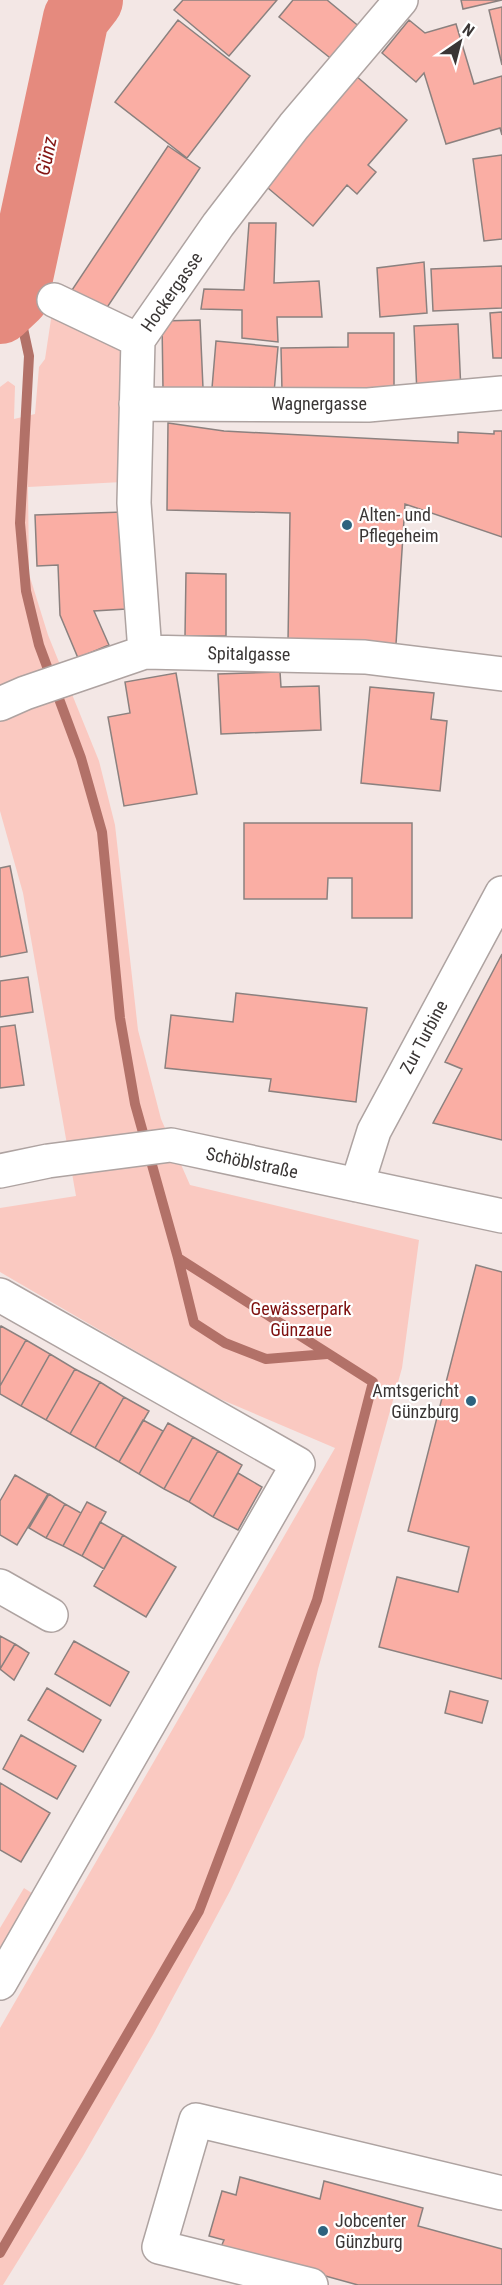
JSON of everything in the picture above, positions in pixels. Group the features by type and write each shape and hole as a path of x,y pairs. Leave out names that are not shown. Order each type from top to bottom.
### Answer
{"street":[{"name":"Hockergasse","path":"144,652 134,503 138,340 218,225 294,126 401,0"},
{"path":"54,300 138,340"},
{"name":"Wagnergasse","path":"136,404 368,405 502,393"},
{"name":"Spitalgasse","path":"9,700 144,652 364,657 502,675"},
{"name":"Zur Turbine","path":"357,1185 374,1131 502,893"},
{"name":"Schöblstraße","path":"0,1171 48,1161 171,1145 502,1216"},
{"path":"0,1295 298,1464 0,1983"},
{"path":"0,1587 51,1615"},
{"path":"311,2285 159,2247 196,2120 502,2193"}],"green space":[{"name":"Gewässerpark Günzaue","path":"53,306 128,343 122,482 28,487 29,574 48,635 99,761 115,825 138,1030 161,1119 190,1185 419,1240 402,1368 318,1669 304,1737 230,1891 154,2033 83,2156 3,2285 0,2285 0,2028 335,1448 213,1396 0,1272 0,1208 76,1196 23,893 0,811 0,387 8,381 15,386 14,419 35,414 39,367 45,359"},
{"path":"24,1888 38,1897 0,1968 0,1928"}],"building":[{"path":"183,0 277,0 229,56 174,10"},
{"path":"293,0 327,0 361,28 334,61 279,17"},
{"path":"461,0 502,0 463,9"},
{"path":"502,7 502,65 489,10"},
{"path":"178,20 250,76 187,158 115,102"},
{"path":"409,20 425,33 456,24 474,84 502,76 502,135 500,128 446,144 424,73 416,82 382,53"},
{"path":"355,75 407,120 368,165 376,172 357,194 347,185 313,226 262,183"},
{"path":"168,146 200,168 104,312 72,290"},
{"path":"502,155 502,239 484,241 473,159"},
{"path":"249,223 276,223 274,283 319,281 322,317 277,317 278,342 242,338 242,310 201,309 204,289 244,290"},
{"path":"424,262 427,313 380,317 377,268"},
{"path":"502,266 502,308 433,311 431,269"},
{"path":"502,312 502,358 493,358 490,313"},
{"path":"200,320 203,388 163,389 162,321"},
{"path":"458,324 461,392 417,394 414,326"},
{"path":"348,333 394,333 394,390 282,391 281,348 348,347"},
{"path":"216,341 278,347 274,393 212,388"},
{"name":"Alten- und Pflegeheim","path":"168,423 224,431 458,443 458,432 494,434 494,431 502,431 502,537 405,504 396,644 288,642 290,513 167,510"},
{"path":"123,512 126,609 94,611 109,645 78,658 60,615 58,565 37,566 35,515"},
{"path":"186,573 226,574 226,636 185,636"},
{"path":"280,672 281,687 319,686 321,730 221,734 218,674"},
{"path":"176,673 197,794 124,806 108,717 130,713 125,682"},
{"path":"370,687 434,693 431,719 447,721 440,791 361,783"},
{"path":"244,823 412,823 412,918 352,918 352,878 328,878 327,899 244,899"},
{"path":"10,866 27,952 0,957 0,868"},
{"path":"502,954 502,1140 433,1123 462,1069 445,1062"},
{"path":"28,977 33,1012 0,1017 0,981"},
{"path":"236,993 367,1008 356,1102 269,1091 271,1079 165,1068 171,1015 233,1022"},
{"path":"15,1025 24,1085 0,1088 0,1027"},
{"name":"Amtsgericht Günzburg","path":"476,1265 502,1272 502,1679 379,1647 397,1577 458,1592 469,1547 408,1531"},
{"path":"1,1326 26,1340 0,1386 0,1328"},
{"path":"26,1340 50,1354 21,1406 0,1394 0,1386"},
{"path":"50,1354 75,1369 46,1420 21,1406"},
{"path":"75,1369 100,1382 70,1434 46,1420"},
{"path":"100,1382 124,1397 95,1448 70,1434"},
{"path":"124,1397 149,1411 119,1462 95,1448"},
{"path":"143,1420 163,1431 139,1474 119,1462"},
{"path":"168,1423 193,1437 164,1489 139,1474"},
{"path":"193,1437 218,1451 189,1502 164,1489"},
{"path":"218,1451 242,1465 213,1517 189,1502"},
{"path":"238,1473 262,1487 238,1530 213,1517"},
{"path":"15,1475 48,1494 17,1545 0,1535 0,1501"},
{"path":"49,1494 65,1504 46,1538 29,1528"},
{"path":"87,1502 106,1512 82,1556 63,1546"},
{"path":"65,1504 81,1513 63,1546 46,1538"},
{"path":"100,1522 123,1535 104,1569 82,1556"},
{"path":"123,1535 176,1567 146,1617 94,1586"},
{"path":"0,1636 15,1644 0,1669"},
{"path":"74,1641 129,1672 110,1706 55,1674"},
{"path":"15,1644 29,1653 14,1680 0,1669"},
{"path":"47,1688 101,1720 83,1752 28,1720"},
{"path":"450,1691 488,1701 482,1723 445,1713"},
{"path":"21,1735 76,1766 57,1799 3,1769"},
{"path":"0,1783 50,1813 21,1862 0,1850"},
{"name":"Jobcenter Günzburg","path":"240,2177 320,2199 324,2181 423,2208 418,2226 502,2249 502,2285 358,2285 221,2247 224,2240 209,2236 222,2191 236,2195"}],"waterway":[{"name":"Günz","path":"0,311 16,296 76,18 90,0"},
{"path":"0,2253 199,1911 317,1600 373,1382 178,1258 135,1104 120,1018 102,832 81,758 39,645 26,591 20,523 29,356 16,296"},
{"path":"178,1258 194,1323 225,1343 266,1359 327,1354"}],"place":[{"name":"Alten- und Pflegeheim","path":"347,525"},
{"name":"Amtsgericht Günzburg","path":"471,1401"},
{"name":"Jobcenter Günzburg","path":"323,2231"}]}
